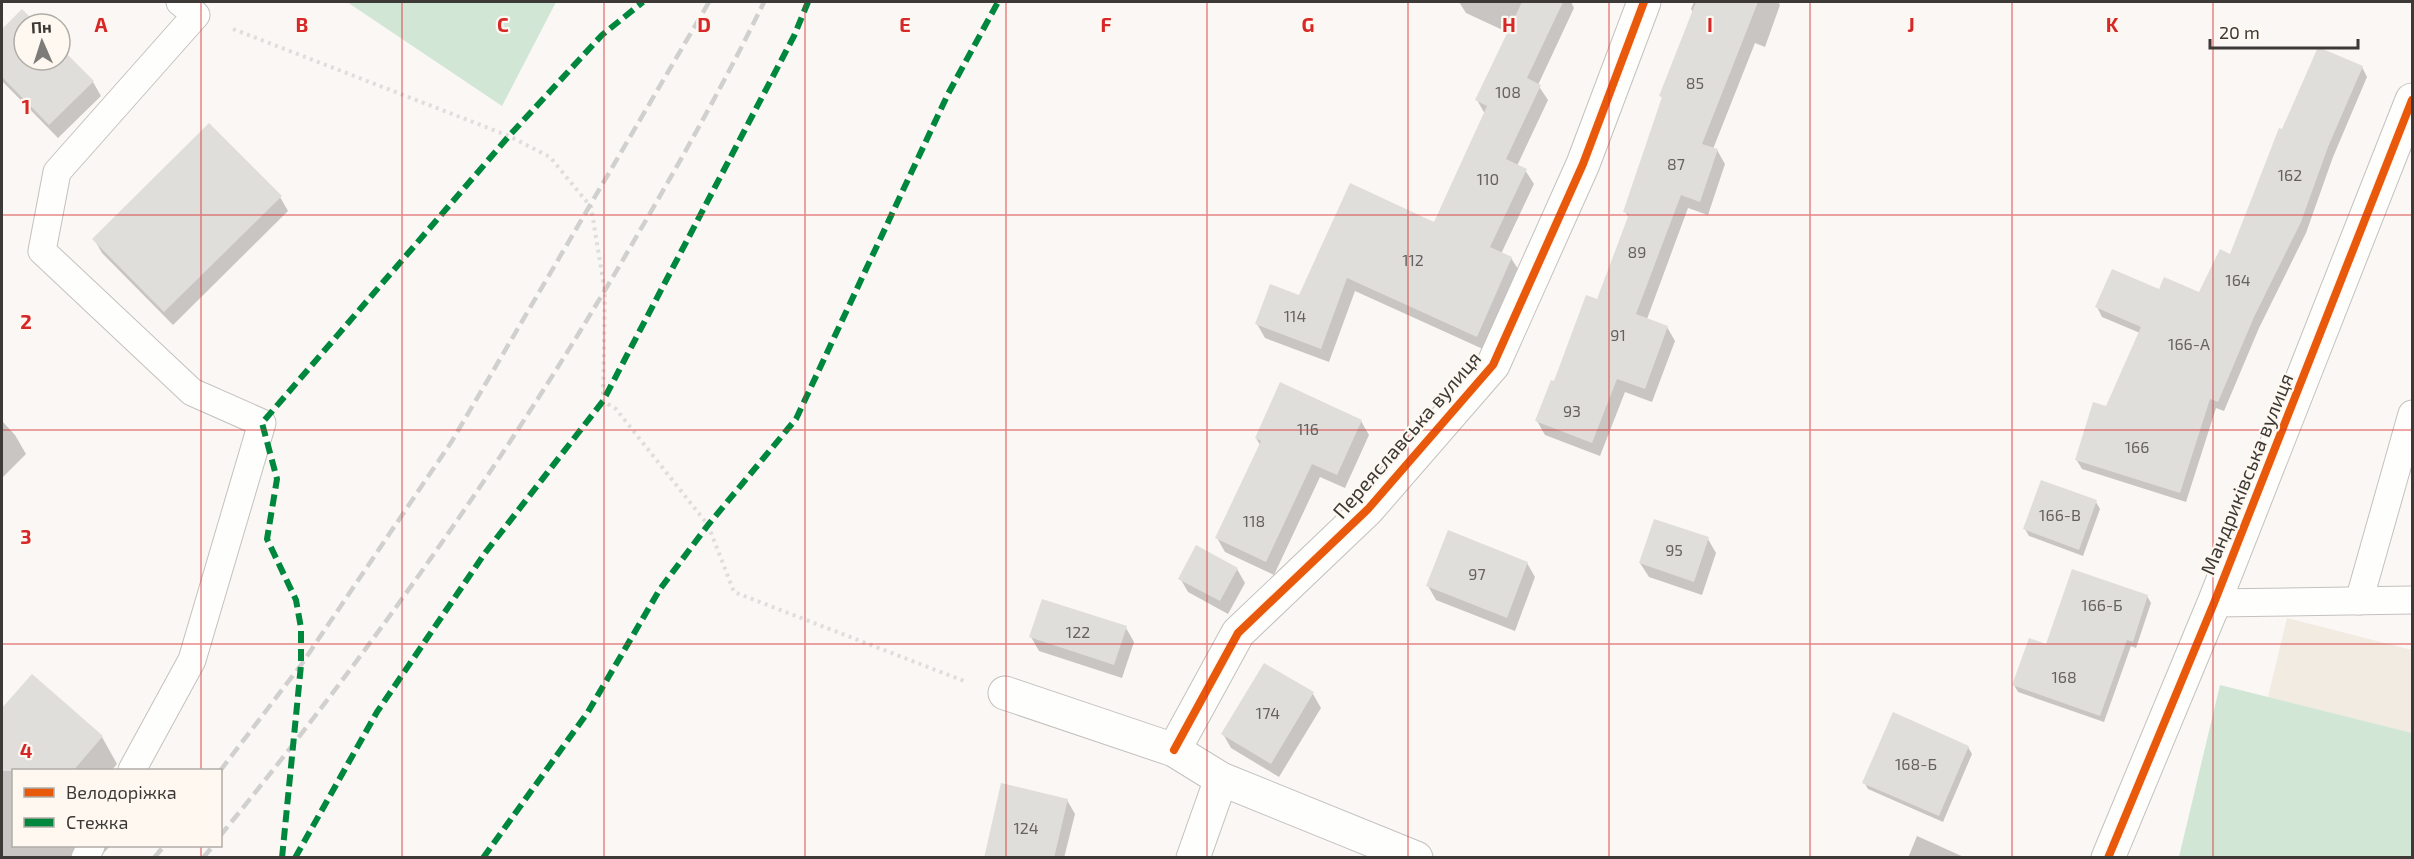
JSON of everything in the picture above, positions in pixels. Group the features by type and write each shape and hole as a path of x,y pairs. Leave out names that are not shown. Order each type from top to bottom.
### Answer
{"street":[{"name":"Переяславська вулиця","path":"1174,750 1238,633 1368,509 1493,365 1583,164 1644,2"},
{"name":"Мандриківська вулиця","path":"2108,858 2214,603 2410,117"},
{"path":"1005,693 1174,750 1221,779 1416,858"},
{"path":"1193,858 1221,779"}],"lane":[{"path":"133,769 192,660 262,423 192,392 42,251 57,172 188,8"},
{"path":"2360,601 2412,414"},
{"path":"2214,603 2412,600"}],"path":[{"path":"188,8 509,136 550,157 591,207 604,292 603,401 616,409 708,525 735,592 947,676 1005,693"}],"shaded area":[{"path":"2287,618 2412,650 2412,733 2268,697"}],"green space":[{"path":"347,2 556,2 502,106"},
{"path":"2220,685 2412,733 2412,857 2179,857"}],"building":[{"path":"1522,2 1563,2 1527,78 1541,85 1506,159 1527,169 1490,247 1512,257 1477,337 1347,278 1321,349 1255,324 1270,284 1299,295 1350,183 1434,222 1487,106 1475,100"},
{"path":"1696,2 1758,2 1702,144 1718,149 1700,202 1681,195 1636,314 1668,326 1645,389 1617,379 1592,443 1535,421 1551,380 1554,381 1586,295 1597,299 1629,214 1623,212 1662,97 1659,96"},
{"path":"12,19 12,72 72,72 72,59 94,81 49,125 2,77 2,29"},
{"path":"2318,47 2363,66 2328,147 2301,222 2254,317 2218,402 2210,399 2180,493 2075,460 2093,402 2106,406 2141,327 2095,307 2112,269 2159,289 2164,277 2199,292 2220,249 2230,254 2279,128 2282,129"},
{"path":"209,123 282,196 164,312 92,239"},
{"path":"1280,382 1362,420 1337,475 1312,464 1266,562 1215,538 1261,441 1255,438"},
{"path":"2041,480 2097,500 2079,550 2023,529"},
{"path":"1654,519 1709,537 1694,582 1639,563"},
{"path":"1448,530 1528,562 1507,618 1426,586"},
{"path":"1196,545 1238,568 1220,601 1178,579"},
{"path":"2072,569 2148,595 2133,642 2127,640 2100,716 2012,685 2029,638 2046,644"},
{"path":"1042,599 1127,626 1114,665 1029,637"},
{"path":"1264,663 1314,692 1271,764 1221,734"},
{"path":"32,674 103,736 75,769 2,771 2,708"},
{"path":"1893,712 1969,746 1939,816 1862,783"},
{"path":"1001,783 1068,799 1054,858 984,858"}],"railway":[{"path":"222,769 301,665 452,441 709,2"},
{"path":"222,833 335,690 444,540 496,463 595,307 642,227 705,115 764,2"},
{"path":"154,858 163,847"},
{"path":"203,858 212,847"}],"marked path":[{"path":"282,858 301,665 301,628 296,600 267,539 277,479 262,423 509,136 602,35 643,2"},
{"path":"295,858 377,712 485,553 603,401 794,36 808,2"},
{"path":"483,858 588,712 660,589 708,525 796,419 948,94 998,2"}],"cycle path":[{"path":"1174,750 1238,633 1368,509 1493,365 1583,164 1644,2"},
{"path":"2108,858 2214,603 2412,100"}]}
